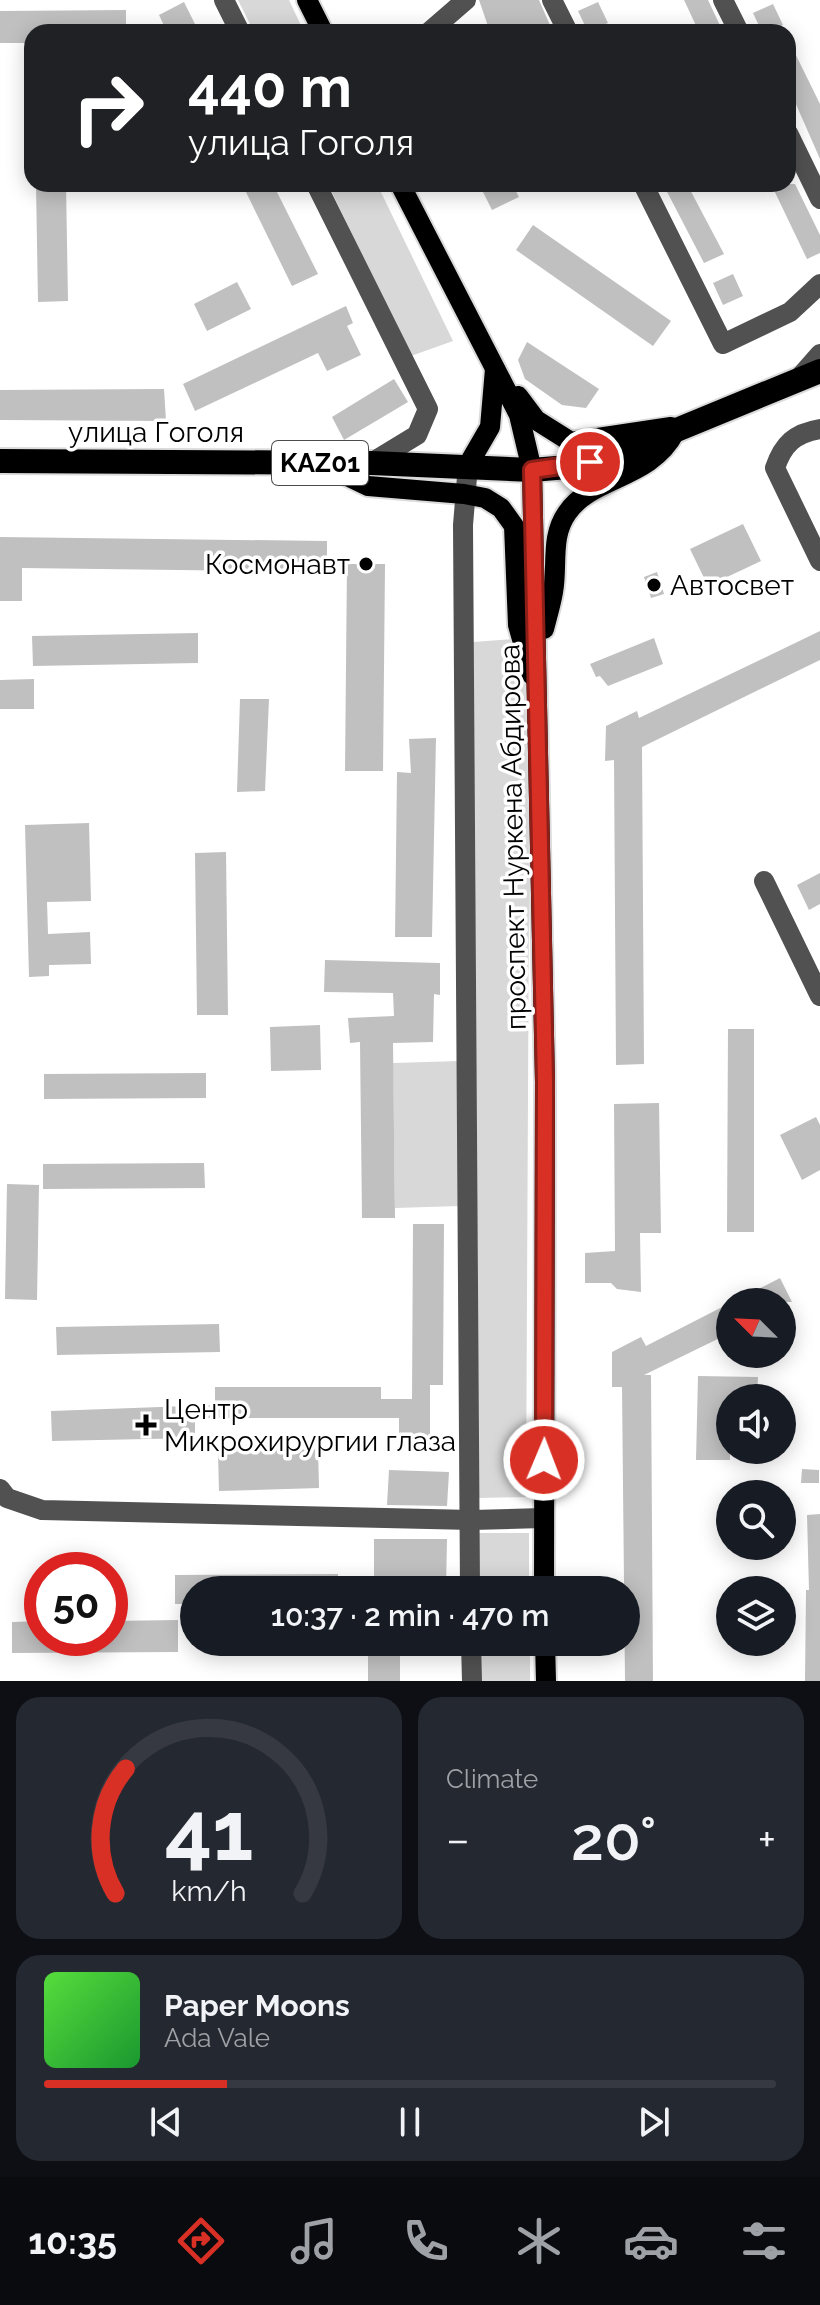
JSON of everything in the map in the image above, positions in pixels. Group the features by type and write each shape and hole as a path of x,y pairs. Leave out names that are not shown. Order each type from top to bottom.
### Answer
{"highway":[{"name":"улица Гоголя","path":"0,461 371,463 532,470 611,457 820,371"}],"main road":[{"path":"307,0 319,24"},
{"name":"проспект Нуркена Абдирова","path":"404,192 519,415 532,470 546,1113 544,1576"},
{"path":"499,376 536,420 571,442 685,428"},
{"path":"468,465 490,427 499,376"},
{"path":"538,652 554,591 558,529 566,514 581,496 616,482 650,461 685,428"},
{"path":"320,463 368,486 464,494 485,498 501,508 514,526 518,625 539,694"},
{"path":"545,1656 546,1681"}],"street":[{"path":"224,0 236,24"},
{"path":"438,24 466,0"},
{"path":"552,0 564,24"},
{"path":"723,0 735,24"},
{"path":"796,150 820,199"},
{"path":"320,192 428,409 417,435 371,463"},
{"path":"647,192 723,344 790,312 820,284"},
{"path":"792,385 820,354"},
{"path":"792,385 820,383"},
{"path":"820,429 801,432 781,450 775,468 820,561"},
{"name":"проспект Нуркена Абдирова","path":"468,465 464,494 470,1576"},
{"path":"764,881 820,996"},
{"path":"0,1489 7,1498 42,1510 472,1520 543,1518"},
{"path":"471,1656 472,1681"}],"shaded area":[{"path":"238,0 289,0 300,24 250,24"},
{"path":"332,192 381,192 453,341 411,356"},
{"path":"514,639 530,694 526,1497 479,1498 473,642"},
{"path":"460,1061 460,1206 395,1208 393,1063"},
{"path":"472,1533 529,1533 529,1576 472,1576"},
{"path":"473,1656 530,1656 530,1681 473,1681"}],"building":[{"path":"479,0 539,0 550,24 487,24"},
{"path":"684,0 708,0 719,24 695,24"},
{"path":"184,2 195,24 163,24 159,15"},
{"path":"598,2 608,23 584,24 578,11"},
{"path":"773,4 783,24 758,24 753,13"},
{"path":"126,10 126,24 24,24 24,43 0,43 0,11"},
{"path":"796,55 820,104 820,159 796,104"},
{"path":"796,186 820,235 820,253 807,259 775,192 796,192"},
{"path":"36,192 66,192 68,301 38,302"},
{"path":"246,192 277,192 318,274 292,286"},
{"path":"483,192 516,192 519,197 492,210"},
{"path":"667,192 691,192 724,254 704,263"},
{"path":"533,225 671,321 653,346 516,250"},
{"path":"733,274 743,296 723,305 713,283"},
{"path":"237,282 251,309 207,331 194,304"},
{"path":"346,306 353,323 347,326 361,355 327,371 318,353 195,411 183,384"},
{"path":"527,342 599,389 586,408 562,405 525,379 518,360"},
{"path":"394,379 408,402 344,440 332,417"},
{"path":"164,389 166,421 0,420 0,390"},
{"path":"743,524 761,561 708,586 690,549"},
{"path":"0,537 327,541 327,572 22,568 22,601 0,601"},
{"path":"347,564 385,564 383,771 345,771"},
{"name":"Автосвет","path":"657,572 664,594 651,598 644,577"},
{"path":"820,631 820,660 642,747 644,1064 616,1065 614,760 605,761 606,726 637,711 639,718"},
{"path":"198,633 198,663 33,666 32,636"},
{"path":"654,638 663,664 608,686 600,676 596,677 590,664"},
{"path":"34,679 34,709 0,709 0,680"},
{"path":"240,699 269,699 265,791 237,792"},
{"path":"436,738 432,937 395,937 397,772 411,773 409,739"},
{"path":"89,823 91,901 47,902 48,934 90,932 91,964 49,965 49,976 29,977 25,825"},
{"path":"226,852 228,1015 197,1015 195,853"},
{"path":"820,873 820,904 809,910 797,885"},
{"path":"325,960 440,963 440,995 434,994 433,1042 393,1043 395,1218 362,1218 360,1042 350,1043 348,1018 394,1016 393,993 324,992"},
{"path":"320,1025 321,1070 271,1071 270,1027"},
{"path":"728,1029 754,1029 754,1232 727,1232"},
{"path":"206,1073 206,1098 44,1099 44,1074"},
{"path":"659,1103 661,1233 640,1233 641,1292 617,1289 611,1283 585,1283 585,1253 615,1251 614,1104"},
{"path":"816,1117 820,1125 820,1170 802,1180 780,1135"},
{"path":"204,1163 205,1188 43,1189 43,1164"},
{"path":"7,1184 39,1185 37,1300 5,1299"},
{"path":"413,1224 444,1224 443,1385 430,1385 430,1449 399,1449 399,1418 195,1418 195,1438 52,1441 51,1411 215,1405 215,1387 381,1387 381,1399 412,1399"},
{"path":"780,1278 785,1288 760,1288"},
{"path":"716,1310 716,1340 644,1375 651,1375 653,1681 625,1681 625,1656 640,1656 640,1576 624,1576 622,1387 612,1387 612,1352 641,1337 646,1346"},
{"path":"219,1324 220,1352 57,1355 56,1327"},
{"path":"698,1376 758,1377 758,1384 716,1384 716,1460 696,1460"},
{"path":"318,1449 319,1488 219,1491 218,1452"},
{"path":"802,1469 819,1470 819,1483 801,1483"},
{"path":"389,1470 449,1472 447,1506 387,1505"},
{"path":"820,1514 820,1681 805,1681 806,1590 809,1590 807,1515"},
{"path":"374,1539 447,1539 446,1576 374,1576"},
{"path":"175,1575 338,1576 180,1576 180,1604 175,1604"},
{"path":"178,1620 178,1652 128,1652 128,1621"},
{"path":"12,1622 24,1622 24,1653 12,1653"},
{"path":"368,1656 400,1656 400,1681 368,1681"}],"place":[{"name":"Космонавт","path":"366,564"},
{"name":"Автосвет","path":"654,585"},
{"name":"Центр Микрохирургии глаза","path":"146,1425"}],"route":[{"path":"544,1460 545,1082 532,470 590,462"}]}
